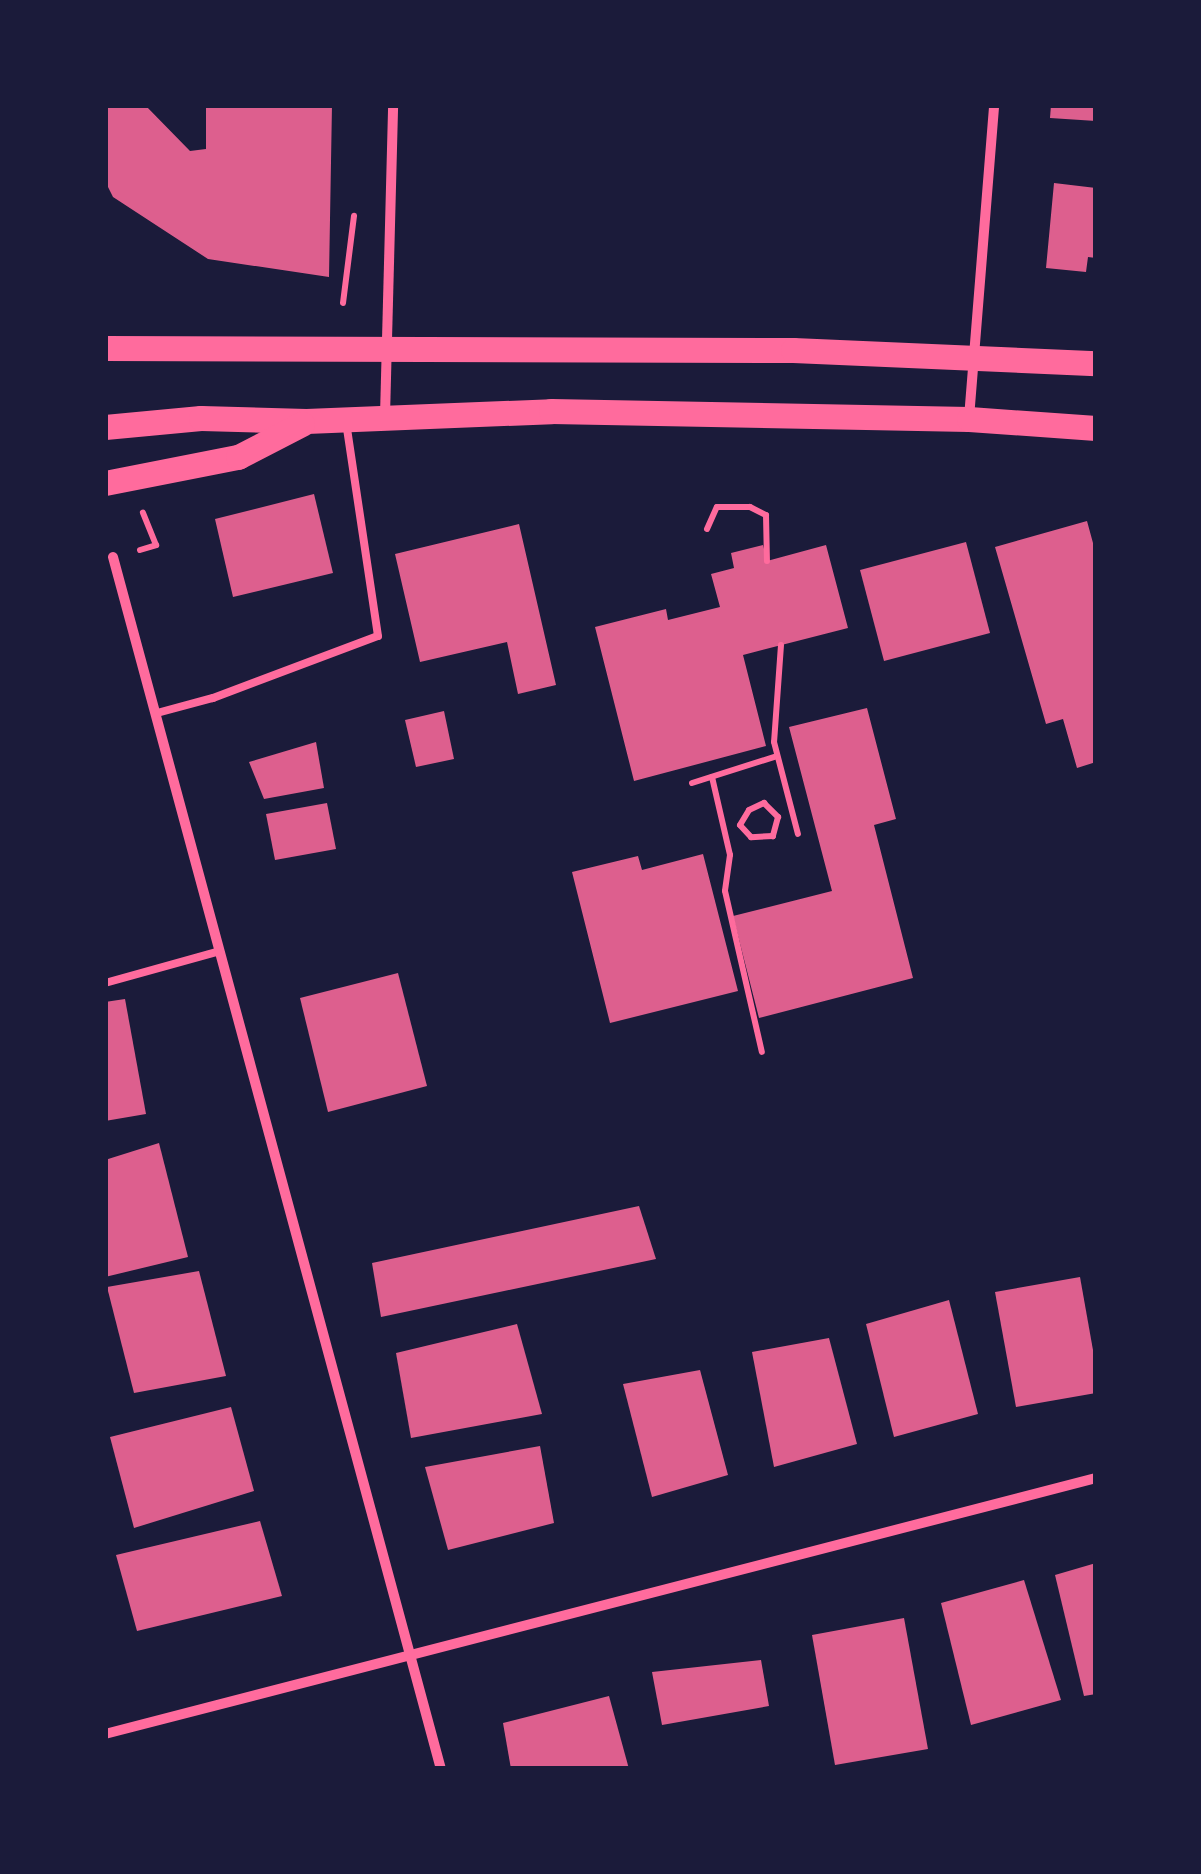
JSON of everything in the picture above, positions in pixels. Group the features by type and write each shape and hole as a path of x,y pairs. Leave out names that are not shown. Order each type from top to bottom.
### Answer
{"main road":[{"path":"105,348 774,350 1096,363"},
{"path":"105,427 201,418 306,421 551,411 969,419 1096,428"},
{"path":"105,483 238,457 306,421"}],"street":[{"path":"385,416 393,105"},
{"path":"969,419 994,105"},
{"path":"114,557 441,1769"},
{"path":"105,1734 1096,1478"}],"lane":[{"path":"157,713 212,698 378,636 346,418"},
{"path":"105,983 220,951"}],"path":[{"path":"344,303 355,208"},
{"path":"706,529 717,507 750,507 766,515 766,561"},
{"path":"781,645 774,742 798,834"},
{"path":"692,783 777,756"},
{"path":"712,776 730,855 724,890 762,1052"},
{"path":"724,828 740,824 749,810 764,803 778,816"},
{"path":"778,816 792,814"},
{"path":"740,824 751,837 773,836 778,816"}],"building":[{"path":"105,105 145,105 190,151 206,149 206,105 332,105 329,277 208,259 113,197 105,181"},
{"path":"1051,105 1096,105 1096,121 1050,118"},
{"path":"1054,183 1096,188 1096,258 1088,257 1086,272 1046,268"},
{"path":"314,494 333,573 233,597 215,519"},
{"path":"1087,521 1096,554 1096,762 1077,768 1063,719 1046,724 995,547"},
{"path":"519,524 556,685 518,694 507,642 420,662 395,554"},
{"path":"966,542 990,633 884,661 860,570"},
{"path":"763,545 767,561 826,545 848,628 743,655 766,746 634,781 595,627 666,609 668,620 720,607 711,574 734,568 731,553"},
{"path":"867,708 896,819 874,825 913,978 759,1018 733,916 832,891 789,727"},
{"path":"444,711 454,759 416,767 405,720"},
{"path":"316,742 324,788 264,799 249,762"},
{"path":"327,803 336,849 275,860 266,814"},
{"path":"703,854 738,991 610,1023 572,872 638,856 642,870"},
{"path":"398,973 427,1086 328,1112 300,998"},
{"path":"125,999 146,1114 105,1121 105,1002"},
{"path":"159,1143 188,1257 105,1277 105,1160"},
{"path":"639,1206 656,1259 381,1317 372,1263"},
{"path":"199,1271 226,1376 134,1393 107,1287"},
{"path":"1080,1277 1096,1367 1096,1393 1016,1407 995,1292"},
{"path":"949,1300 978,1414 894,1437 866,1324"},
{"path":"517,1324 542,1414 411,1438 396,1353"},
{"path":"829,1338 857,1444 774,1467 752,1352"},
{"path":"700,1370 728,1475 652,1497 623,1384"},
{"path":"231,1407 254,1491 134,1528 110,1437"},
{"path":"540,1446 554,1523 448,1550 425,1467"},
{"path":"260,1521 282,1596 137,1631 116,1555"},
{"path":"1096,1563 1096,1694 1084,1696 1055,1575"},
{"path":"1024,1580 1061,1700 971,1725 941,1603"},
{"path":"904,1618 928,1749 835,1765 812,1635"},
{"path":"761,1660 769,1706 662,1725 652,1672"},
{"path":"609,1696 629,1769 511,1769 503,1723"}]}
